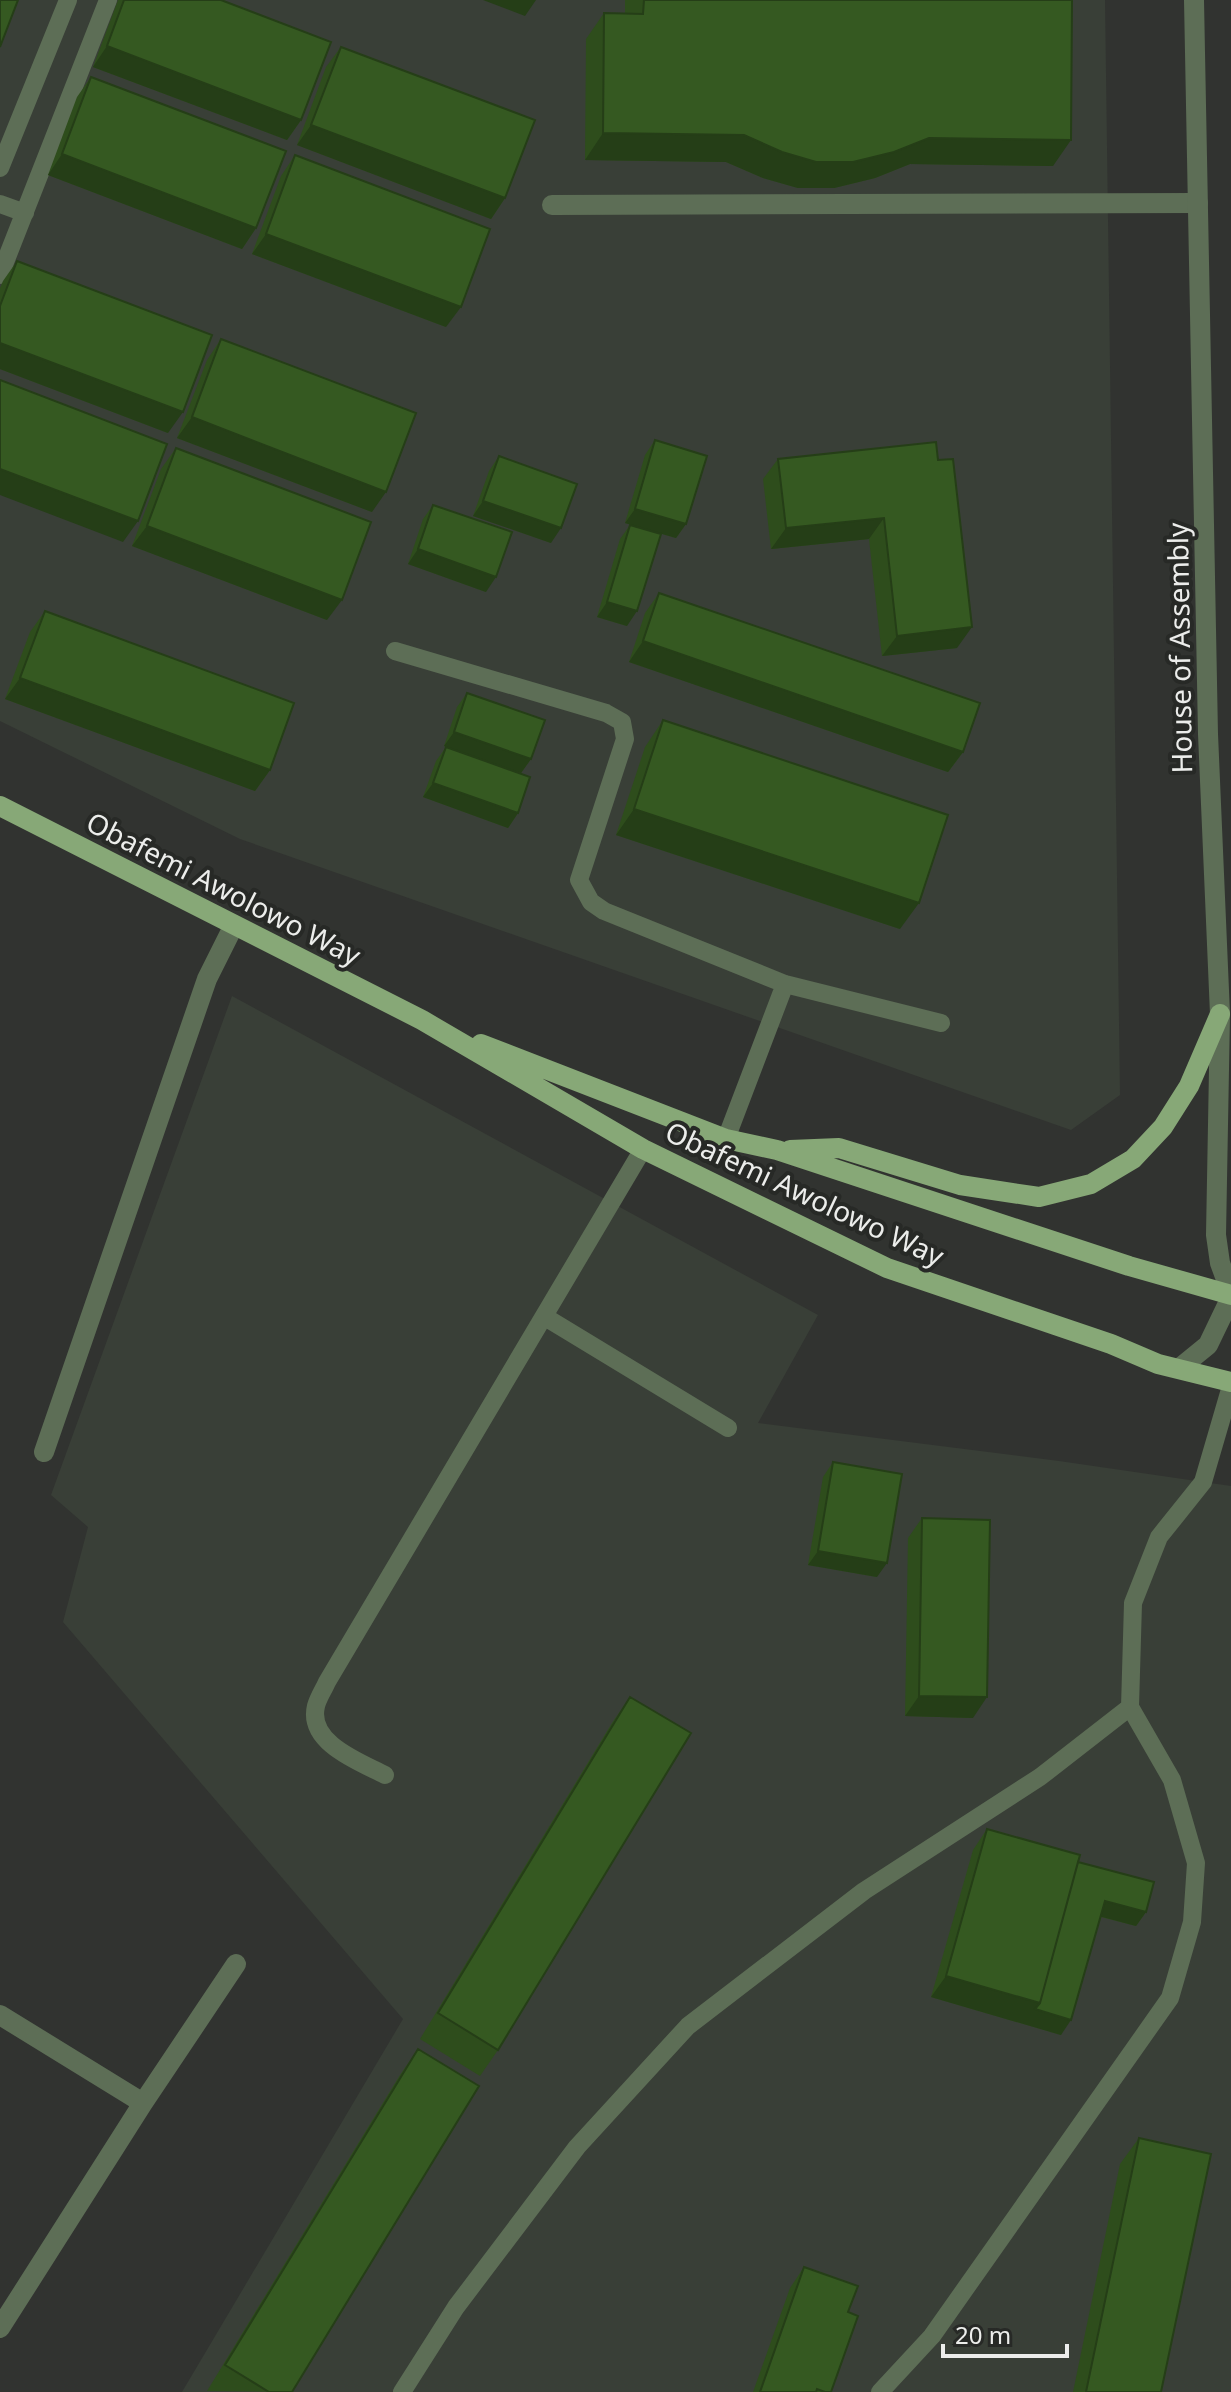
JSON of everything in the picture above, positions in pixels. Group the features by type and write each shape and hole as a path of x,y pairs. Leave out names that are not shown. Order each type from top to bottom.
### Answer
{"main road":[{"name":"Obafemi Awolowo Way","path":"0,806 422,1020 643,1149 887,1268 1111,1344 1158,1364 1181,1367 1231,1384"},
{"path":"777,1150 839,1148 960,1185 1039,1197 1091,1184 1133,1159 1163,1127 1189,1086 1220,1014"},
{"name":"Obafemi Awolowo Way","path":"422,1020 726,1139 777,1150 1129,1266 1231,1295"}],"street":[{"name":"House of Assembly","path":"1194,0 1208,734 1220,1014 1216,1235 1220,1263 1231,1295"},
{"path":"552,205 1198,203"},
{"path":"44,1452 207,979 234,925"},
{"path":"1181,1367 1208,1345 1231,1295"},
{"path":"0,2328 143,2103 236,1964"},
{"path":"0,2015 143,2103"}],"lane":[{"path":"0,168 68,0"},
{"path":"0,275 81,62 108,0"},
{"path":"0,204 25,213"},
{"path":"395,651 606,713 622,722 625,739 579,880 591,902 604,911 785,984 941,1023"},
{"path":"726,1139 785,984"},
{"path":"385,1775 332,1747 318,1726 315,1707 643,1149"},
{"path":"545,1317 728,1428"},
{"path":"880,2392 932,2336 1170,1998 1192,1922 1196,1863 1172,1780 1130,1707 1133,1603 1159,1537 1203,1482 1231,1384"},
{"path":"402,2392 456,2307 577,2147 688,2026 864,1891 1040,1777 1130,1707"}],"shaded area":[{"path":"0,0 1105,0 1120,1095 1071,1130 240,839 0,721"},
{"path":"232,996 818,1315 758,1423 1231,1486 1231,2392 182,2392 403,2019 63,1622 88,1527 51,1495"}],"building":[{"path":"0,0 18,0 0,47"},
{"path":"124,0 221,0 331,42 301,120 107,46"},
{"path":"644,0 1072,0 1071,140 929,138 894,152 853,162 816,162 782,152 744,135 603,133 604,13 643,14"},
{"path":"341,47 535,120 505,198 311,125"},
{"path":"91,77 286,151 256,228 62,154"},
{"path":"295,155 490,229 461,307 266,234"},
{"path":"17,261 212,335 183,412 0,343 0,306"},
{"path":"221,339 416,413 386,492 192,417"},
{"path":"0,380 167,444 138,521 0,469"},
{"path":"655,440 707,456 686,524 635,509"},
{"path":"936,442 938,460 953,459 972,627 897,636 884,518 786,528 778,459"},
{"path":"176,448 371,522 342,600 147,526"},
{"path":"499,456 577,484 561,528 483,501"},
{"path":"433,505 512,532 496,577 418,549"},
{"path":"630,525 661,534 637,611 607,602"},
{"path":"659,593 980,703 963,752 643,641"},
{"path":"45,611 294,703 270,770 20,678"},
{"path":"467,693 545,720 531,759 454,732"},
{"path":"663,720 948,815 919,903 634,809"},
{"path":"446,747 530,777 518,813 433,783"},
{"path":"833,1462 902,1474 887,1563 818,1551"},
{"path":"922,1518 990,1520 987,1697 919,1696"},
{"path":"630,1697 691,1733 498,2050 438,2013"},
{"path":"987,1829 1080,1855 1040,2003 946,1976"},
{"path":"1078,1862 1154,1882 1146,1912 1105,1901 1071,2020 1035,2009 1040,2003"},
{"path":"418,2049 479,2086 292,2392 269,2392 225,2365"},
{"path":"1139,2138 1211,2154 1161,2392 1086,2392"},
{"path":"804,2267 858,2286 848,2312 858,2316 831,2392 817,2389 816,2392 760,2392"}]}
